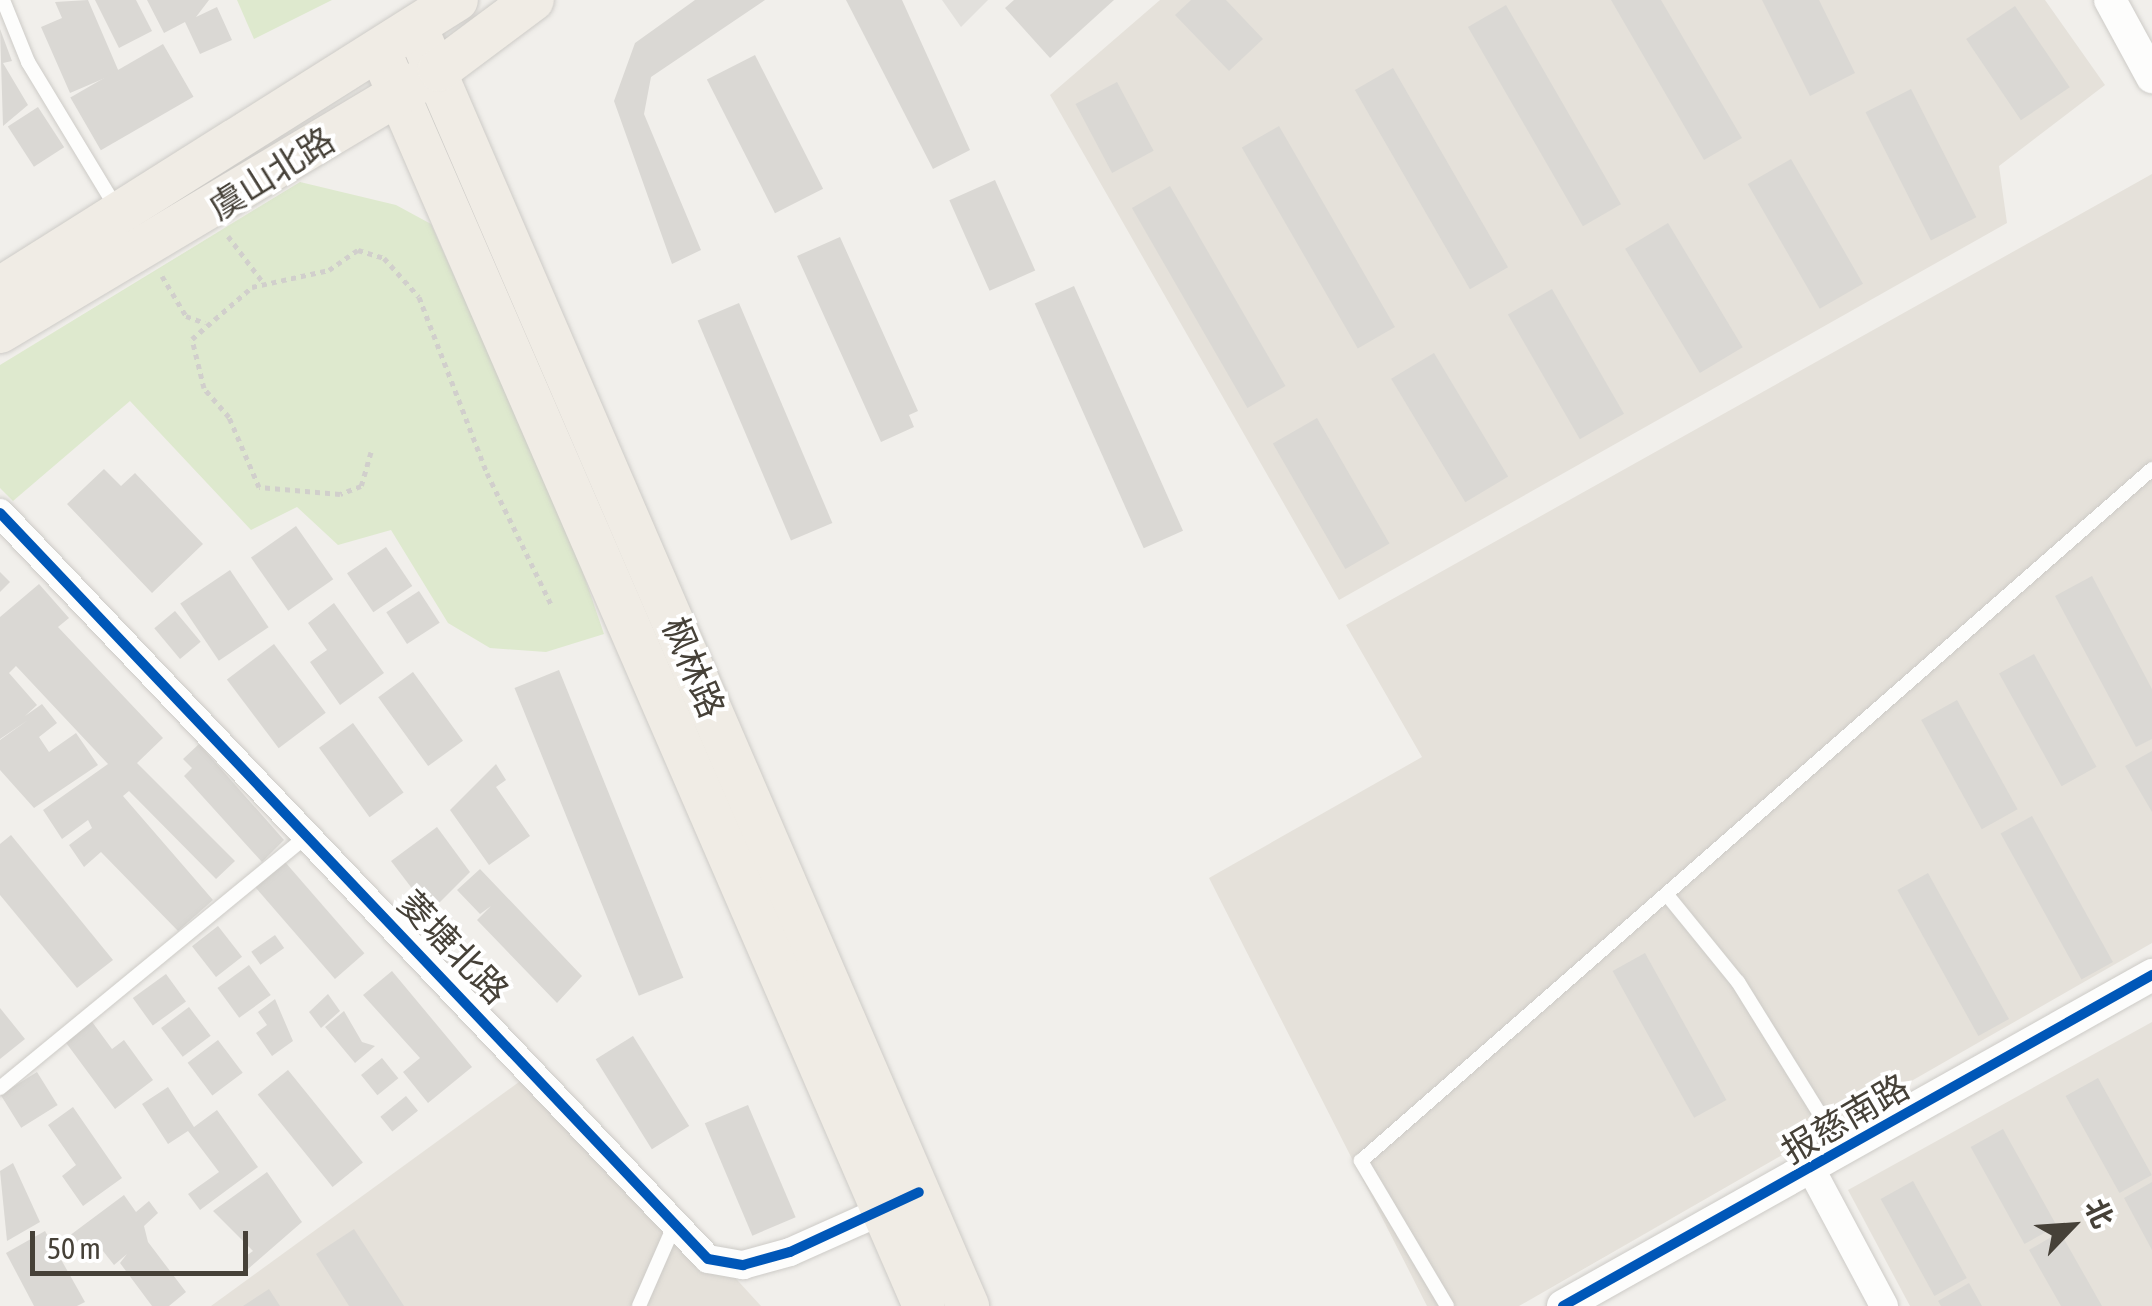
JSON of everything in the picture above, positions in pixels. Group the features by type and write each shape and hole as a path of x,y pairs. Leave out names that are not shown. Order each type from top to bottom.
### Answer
{"main road":[{"name":"虞山北路","path":"0,288 136,233 212,209 440,70 533,0"},
{"name":"虞山北路","path":"0,332 443,9"},
{"name":"枫林路","path":"443,9 440,70 901,1202 924,1306"},
{"name":"枫林路","path":"382,56 901,1202 968,1306"}],"street":[{"path":"2110,0 2152,77"},
{"name":"菱塘北路","path":"0,513 672,1228 708,1259 742,1265 901,1202"},
{"name":"报慈南路","path":"1563,1306 1811,1170 2152,974"},
{"path":"1811,1170 1884,1306"}],"lane":[{"path":"3,0 28,62 136,233"},
{"path":"1447,1306 1361,1161 2152,468"},
{"path":"0,1088 307,836"},
{"path":"1668,896 1738,982 1842,1152"},
{"path":"639,1306 672,1228"}],"path":[{"path":"212,209 266,285"},
{"path":"136,233 171,298 205,323"},
{"path":"371,452 361,486 340,494 259,487 230,417 204,388 192,339 205,323 266,285 328,270 358,250 407,277 551,604"}],"shaded area":[{"path":"942,0 988,0 961,27"},
{"path":"1160,0 2045,0 2105,85 1999,166 2007,223 1339,600 1050,95"},
{"path":"2152,174 2152,943 1519,1306 1427,1306 1209,878 1422,757 1346,625"},
{"path":"2152,1022 2152,1306 1910,1306 1848,1190"},
{"path":"541,1066 761,1306 211,1306"}],"green space":[{"path":"237,0 332,0 254,39"},
{"path":"300,182 396,205 431,224 572,540 604,634 546,652 490,648 448,623 391,530 338,545 297,507 251,530 130,401 13,501 0,488 0,365"}],"building":[{"path":"88,0 119,72 70,93 41,27 62,18 55,2"},
{"path":"95,0 136,0 152,31 119,48"},
{"path":"147,0 209,0 196,17 217,7 232,40 200,54 185,22 164,33"},
{"path":"695,0 765,0 651,77 644,114 701,250 672,264 614,101 635,43"},
{"path":"846,0 902,0 970,150 933,169"},
{"path":"1014,0 1114,0 1050,58 1005,8"},
{"path":"1191,0 1226,0 1263,39 1229,71 1175,15"},
{"path":"1611,0 1661,0 1742,138 1704,160"},
{"path":"1762,0 1819,0 1855,73 1810,96"},
{"path":"1506,5 1621,204 1583,226 1468,27"},
{"path":"2015,6 2070,87 2021,120 1966,39"},
{"path":"0,29 12,61 3,63 28,105 3,126"},
{"path":"163,44 194,97 101,150 70,98"},
{"path":"755,55 823,189 775,213 707,80"},
{"path":"1393,68 1508,267 1470,289 1355,90"},
{"path":"1117,82 1154,151 1112,173 1076,104"},
{"path":"1911,89 1976,217 1931,240 1866,112"},
{"path":"38,107 64,147 34,167 8,127"},
{"path":"1279,126 1395,327 1358,348 1242,148"},
{"path":"1791,159 1863,284 1820,309 1748,184"},
{"path":"995,180 1035,270 990,291 949,200"},
{"path":"1170,186 1286,386 1247,408 1132,208"},
{"path":"1668,223 1743,347 1700,373 1625,249"},
{"path":"840,237 918,411 909,415 914,427 881,442 797,256"},
{"path":"1074,286 1183,531 1144,548 1035,303"},
{"path":"1552,289 1624,414 1580,439 1508,314"},
{"path":"739,303 832,523 791,541 698,321"},
{"path":"1434,353 1508,476 1465,502 1391,379"},
{"path":"1317,418 1390,544 1345,569 1273,444"},
{"path":"104,469 121,486 135,473 203,544 152,593 67,504"},
{"path":"296,526 333,579 288,611 251,558"},
{"path":"386,547 412,586 373,612 347,573"},
{"path":"230,570 269,627 219,661 180,604"},
{"path":"0,572 10,582 0,592"},
{"path":"2092,576 2152,689 2152,739 2136,747 2055,596"},
{"path":"39,584 69,618 58,627 163,738 137,763 235,861 216,879 129,791 123,796 213,900 178,931 101,852 84,867 69,845 92,828 88,820 62,839 43,810 108,764 16,666 9,673 37,705 25,716 42,704 57,723 39,737 49,752 76,733 98,765 34,808 0,770 0,740 28,720 0,739 0,617"},
{"path":"419,591 440,623 407,644 386,612"},
{"path":"334,603 384,673 340,705 310,662 327,650 308,623"},
{"path":"175,611 201,642 180,659 154,628"},
{"path":"274,644 326,713 279,748 227,680"},
{"path":"2034,654 2097,767 2062,786 1999,673"},
{"path":"559,670 683,978 639,996 514,688"},
{"path":"413,672 463,741 428,766 378,697"},
{"path":"1957,700 2018,809 1982,829 1921,720"},
{"path":"353,723 404,793 370,817 319,748"},
{"path":"199,744 284,840 262,862 184,776 192,768 183,759"},
{"path":"2152,751 2152,812 2125,766"},
{"path":"496,764 506,780 496,787 530,836 489,865 450,810"},
{"path":"2032,816 2113,962 2081,980 2001,833"},
{"path":"437,827 470,872 430,912 391,861"},
{"path":"11,835 113,960 77,988 0,895 0,844"},
{"path":"285,862 364,953 335,979 256,888"},
{"path":"480,869 582,976 557,1003 477,920 491,906 480,914 457,890"},
{"path":"1928,873 2009,1019 1978,1036 1897,890"},
{"path":"218,926 242,957 216,977 192,946"},
{"path":"275,935 284,948 260,965 251,952"},
{"path":"1645,953 1726,1100 1694,1118 1613,971"},
{"path":"249,965 271,995 239,1018 217,988"},
{"path":"392,971 472,1067 428,1103 403,1072 420,1058 363,995"},
{"path":"166,974 186,1002 153,1026 133,998"},
{"path":"328,994 340,1011 321,1028 309,1012"},
{"path":"275,999 293,1041 272,1056 256,1033 267,1025 258,1012"},
{"path":"189,1007 211,1036 183,1057 161,1028"},
{"path":"0,1008 25,1039 0,1059"},
{"path":"344,1011 362,1042 375,1046 355,1063 325,1027"},
{"path":"90,1019 112,1049 124,1040 153,1080 115,1109 64,1040"},
{"path":"633,1036 689,1126 652,1149 596,1059"},
{"path":"218,1040 243,1073 212,1096 188,1063"},
{"path":"382,1058 398,1078 377,1095 361,1075"},
{"path":"288,1070 363,1162 333,1187 258,1095"},
{"path":"37,1072 58,1105 21,1128 1,1095"},
{"path":"2098,1078 2152,1175 2119,1193 2066,1096"},
{"path":"168,1087 194,1127 217,1110 258,1167 200,1210 188,1194 219,1172 188,1131 168,1144 142,1104"},
{"path":"406,1096 418,1111 392,1132 380,1117"},
{"path":"748,1105 796,1217 752,1236 705,1123"},
{"path":"73,1107 122,1178 83,1206 62,1176 76,1165 48,1125"},
{"path":"2003,1129 2057,1226 2024,1244 1971,1147"},
{"path":"13,1163 40,1222 7,1241 0,1171"},
{"path":"267,1172 302,1222 248,1269 243,1258 253,1251 213,1211"},
{"path":"1913,1181 1967,1278 1934,1296 1881,1199"},
{"path":"2152,1182 2152,1250 2124,1198"},
{"path":"124,1195 136,1212 149,1201 158,1213 144,1226 148,1242 186,1292 169,1306 152,1306 120,1263 127,1254 114,1265 103,1251 87,1262 69,1236"},
{"path":"354,1229 404,1306 349,1306 316,1254"},
{"path":"45,1231 85,1302 77,1306 34,1306 6,1253"},
{"path":"2060,1232 2102,1306 2061,1306 2029,1250"},
{"path":"1969,1283 1982,1306 1941,1306 1938,1301"},
{"path":"269,1289 280,1306 243,1306"}],"cycle path":[{"path":"0,513 708,1259 743,1265 790,1252 919,1192"},
{"path":"1563,1306 2152,975"}]}
